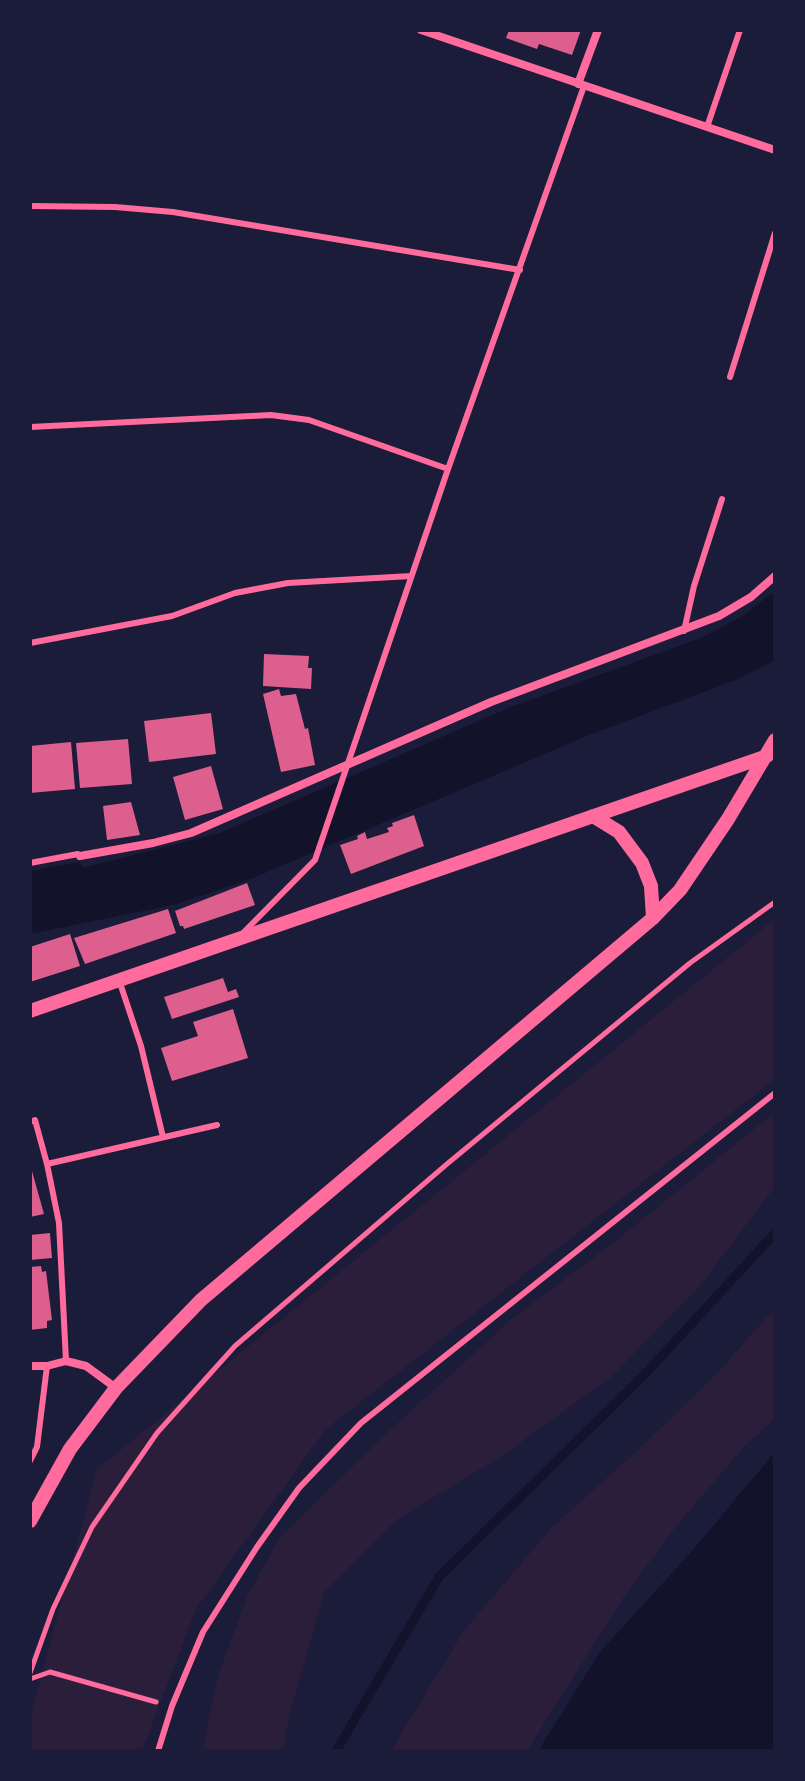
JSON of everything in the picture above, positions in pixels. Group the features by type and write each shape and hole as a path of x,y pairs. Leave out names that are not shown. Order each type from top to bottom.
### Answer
{"street":[{"path":"421,30 775,150"},
{"path":"581,85 598,30"},
{"path":"80,856 191,833 491,702 719,616 751,597 775,576"},
{"path":"30,1521 70,1449 116,1388 212,1291 653,918 680,890 770,756 775,740"},
{"path":"30,1011 770,756"},
{"path":"593,816 619,832 642,863 651,886 653,918"},
{"path":"30,1366 66,1361 86,1366 116,1388"}],"lane":[{"path":"707,127 740,30"},
{"path":"238,939 315,860 581,85"},
{"path":"30,206 115,207 173,212 520,270"},
{"path":"730,377 775,233"},
{"path":"30,427 271,415 309,420 448,469"},
{"path":"684,631 694,586 722,499"},
{"path":"30,643 172,616 235,593 288,583 411,576"},
{"path":"30,863 80,856"},
{"path":"119,980 141,1046 163,1137"},
{"path":"158,1751 172,1706 203,1632 299,1488 361,1423 775,1093"},
{"path":"30,1122 35,1120 59,1223 66,1361"},
{"path":"47,1164 217,1125"},
{"path":"30,1461 37,1447 47,1366"}],"path":[{"path":"30,1676 53,1609 92,1527 157,1433 235,1346 447,1164 690,963 775,902"},
{"path":"30,1676 50,1672 172,1706"}],"shaded area":[{"path":"775,591 775,660 738,679 584,737 253,878 177,904 30,934 30,871 79,862 83,868 220,833 511,707 701,638 741,617"},
{"path":"775,919 775,1079 325,1430 196,1609 142,1751 30,1751 30,1718 97,1469"},
{"path":"775,1112 775,1187 699,1287 611,1377 502,1456 395,1521 325,1591 289,1717 283,1751 202,1751 218,1676 247,1597 279,1538 393,1427 513,1318 617,1240"},
{"path":"775,1308 775,1419 745,1446 678,1524 625,1595 527,1751 391,1751 463,1632 551,1528 639,1449 721,1369"},
{"path":"775,1452 775,1751 538,1751 600,1652 693,1550"}],"building":[{"path":"509,30 581,30 572,55 539,44 537,49 506,38"},
{"path":"264,654 309,656 311,689 263,686"},
{"path":"279,689 281,696 296,694 305,729 308,728 315,765 281,772 263,694"},
{"path":"211,713 216,754 149,762 144,721"},
{"path":"128,739 132,784 80,788 76,743"},
{"path":"71,742 75,789 30,793 30,746"},
{"path":"211,766 223,809 185,820 173,777"},
{"path":"131,802 140,835 107,840 103,806"},
{"path":"414,815 424,846 351,874 340,845 358,839 357,836 365,832 367,839 389,832 387,828 393,826 392,823"},
{"path":"247,883 255,905 184,929 180,926 175,911"},
{"path":"168,909 176,933 85,964 74,938"},
{"path":"70,934 80,966 30,982 30,947"},
{"path":"223,978 228,992 236,989 239,997 172,1019 164,997"},
{"path":"233,1009 248,1058 172,1081 161,1048 198,1036 193,1022"},
{"path":"30,1164 44,1214 30,1217"},
{"path":"50,1233 52,1258 30,1260 30,1235"},
{"path":"41,1266 42,1272 46,1271 52,1320 47,1321 47,1328 30,1330 30,1267"}],"waterway":[{"path":"336,1751 439,1577 647,1372 775,1233"}]}
